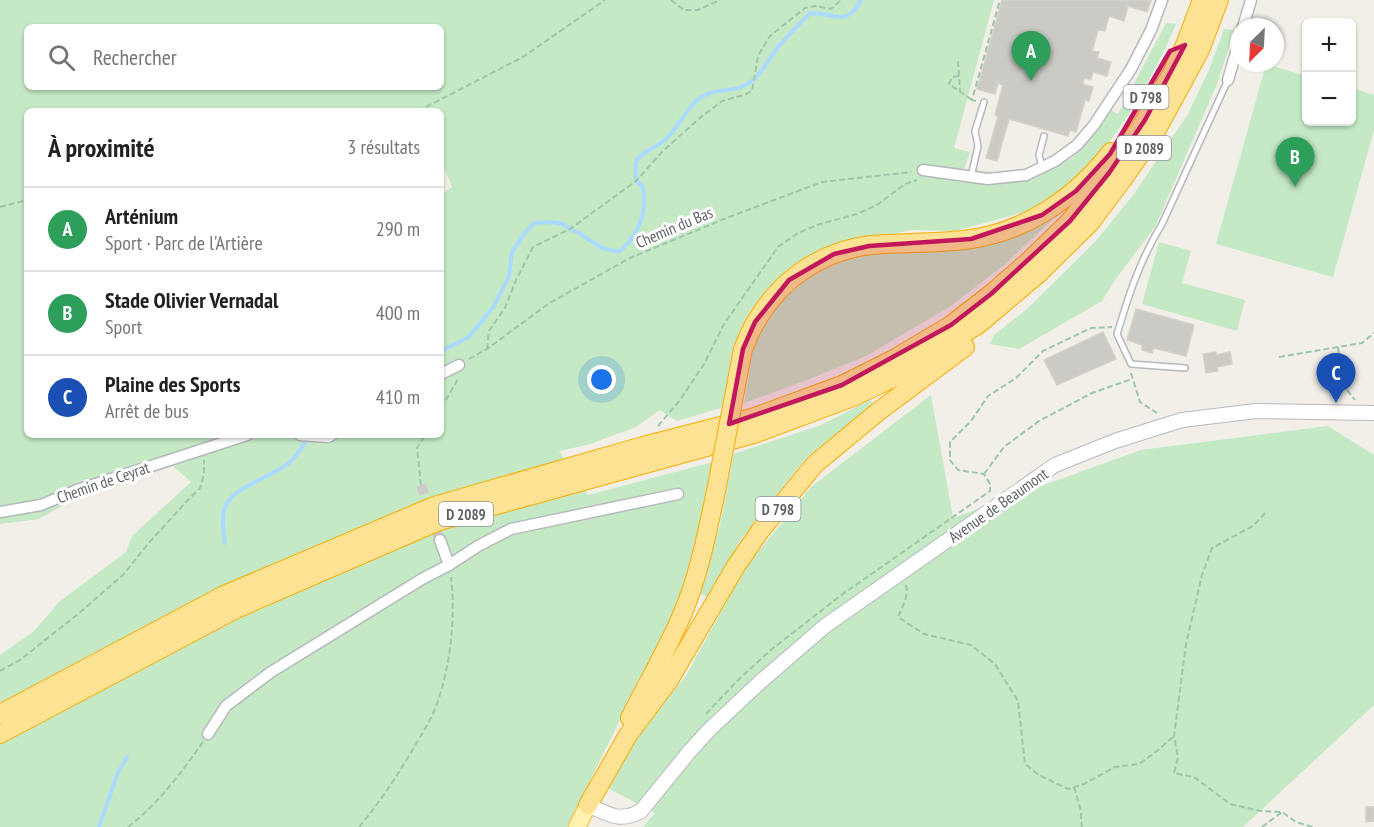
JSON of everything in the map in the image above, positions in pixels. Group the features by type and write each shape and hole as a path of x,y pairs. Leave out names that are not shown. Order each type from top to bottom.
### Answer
{"highway":[{"name":"D 2089","path":"0,714 224,595 434,506 643,446 752,418 842,385 894,359 951,325 991,294 1070,221 1108,173 1145,120 1171,75 1202,0"},
{"name":"D 2089","path":"0,734 236,609 440,521 757,434 853,397 895,377 980,324 1038,274 1090,223 1155,133 1200,50 1220,0"},
{"name":"D 798","path":"588,805 681,616 693,585 705,543 743,349 755,322 770,299 789,280 834,254 869,246 971,239 1006,230 1042,215 1076,191 1110,154 1152,89 1170,51 1185,45"},
{"name":"D 798","path":"588,805 628,735 669,680 736,566 760,531 815,464 879,411 1014,308 1038,274"}],"main road":[{"name":"Avenue de Beaumont","path":"588,805 622,818 641,810 689,752 759,683 825,626 1055,465 1115,441 1182,420 1256,411 1374,413"},
{"path":"577,827 588,805"}],"street":[{"path":"923,170 988,178 1026,175 1055,161 1077,144 1094,125 1131,69 1151,30 1162,0"},
{"path":"1246,18 1251,0"},
{"path":"1228,80 1230,72"},
{"path":"444,372 459,365"},
{"name":"Chemin de Ceyrat","path":"0,512 41,505 77,490 237,438"},
{"path":"208,734 226,706 271,672 478,546 512,529 678,494"},
{"path":"440,540 450,565"}],"lane":[{"path":"1185,368 1131,364 1117,334 1130,289 1149,245 1162,224 1228,80"},
{"path":"971,177 978,146 975,131 984,102"},
{"path":"1042,167 1039,155 1044,136"}],"path":[{"path":"423,108 523,57 605,0"},
{"path":"671,0 684,10 698,10 720,0"},
{"path":"487,349 489,331 505,308 533,247 570,230 627,188 678,137 722,101 752,91 758,56 770,36 805,8 815,6 831,9 841,0"},
{"path":"972,100 1000,0"},
{"path":"958,61 960,91"},
{"path":"959,76 952,76 949,84 972,100 984,102"},
{"name":"Chemin du Bas","path":"459,365 487,349 548,304 630,258 822,182 923,170"},
{"path":"0,207 24,201"},
{"path":"1119,326 1091,328 1043,351 1017,378 988,396 971,422 950,442 950,460 958,470 984,474 1004,447 1039,420 1092,393 1132,380"},
{"path":"1279,357 1362,343 1374,333"},
{"path":"1338,347 1343,385 1355,400"},
{"path":"1131,364 1132,380 1140,402 1157,413"},
{"path":"444,403 457,381 459,365"},
{"path":"421,485 417,448 423,438"},
{"path":"0,671 20,660 123,575 147,545 200,488 204,474 205,448"},
{"path":"1265,513 1253,526 1212,548 1202,575 1186,644 1174,736 1178,757 1174,773 1194,777 1230,804 1260,811 1282,812 1296,822 1313,827"},
{"path":"359,827 380,802 432,716 447,671 453,597 450,565"},
{"path":"904,580 908,587 898,617 924,634 972,645 995,664 1018,701 1025,764 1039,775 1068,789 1084,784 1115,767 1139,764 1174,736"},
{"path":"128,827 163,795 208,734"},
{"path":"1074,787 1081,811 1082,827"},
{"path":"1262,827 1282,812"}],"highlighted area":[{"path":"1185,45 1145,120 1109,173 1070,221 991,294 951,325 842,385 729,424 743,349 755,322 789,280 834,254 869,246 971,239 1042,215 1076,191 1110,154 1170,51"}],"green space":[{"path":"0,0 994,0 954,148 970,152 964,169 1036,177 1072,158 1109,109 1118,114 1166,23 1176,24 1138,101 1110,141 1078,180 1033,210 954,231 912,230 837,246 767,293 724,407 677,421 660,410 636,427 587,445 559,451 588,495 713,462 697,550 671,617 567,827 0,827 0,655 34,631 60,601 126,552 132,536 191,482 173,466 71,501 39,519 0,524"},
{"path":"1224,29 1230,30 1230,45 1217,84 1155,227 1102,301 1019,349 990,344 994,335 1028,308 1095,242 1134,194 1188,114 1209,70"},
{"path":"1284,69 1302,75 1302,126 1356,126 1356,89 1374,95 1374,130 1333,277 1216,244 1264,72 1284,72"},
{"path":"1048,217 1052,220 1004,265 951,306 866,356 744,403 752,355 762,324 785,297 816,273 849,258"},
{"path":"1159,242 1191,251 1182,283 1245,300 1237,331 1142,304"},
{"path":"931,395 953,518 1141,450 1328,426 1374,455 1374,705 1243,827 643,827 655,813 608,788 641,727 686,676 744,569 811,487"},
{"path":"870,400 874,405 807,457 741,539 709,598 697,592 720,525 733,454 821,425"}],"building":[{"path":"1002,0 1151,0 1147,12 1128,6 1124,21 1109,16 1105,31 1098,30 1092,51 1099,52 1097,58 1111,62 1107,76 1093,72 1091,80 1084,78 1083,84 1093,87 1089,101 1085,100 1076,132 1070,130 1068,136 1009,119 997,161 986,158 998,117 995,115 1003,85 998,83 995,94 977,89"},
{"path":"1136,309 1194,325 1186,356 1154,348 1152,353 1142,350 1142,345 1127,340"},
{"path":"1103,332 1116,359 1057,385 1044,360"},
{"path":"1216,352 1216,355 1230,352 1232,364 1217,367 1218,371 1206,373 1203,354"},
{"path":"1366,807 1374,807 1374,821 1366,822"}],"waterway":[{"path":"444,350 469,337 494,306 509,276 512,252 534,223 563,224 602,248 619,252 634,235 643,212 644,189 636,181 638,159 665,140 691,106 701,97 740,87 753,80 778,47 810,13 845,16 856,9 861,0"},
{"path":"225,543 223,518 228,502 243,488 291,461 308,438"},
{"path":"99,827 117,775 127,757"}],"tunnel":[{"path":"421,485 440,540"}],"place":[{"name":"Arténium","path":"1031,81"},
{"name":"Stade Olivier Vernadal","path":"1295,187"},
{"name":"Plaine des Sports","path":"1336,403"}]}
